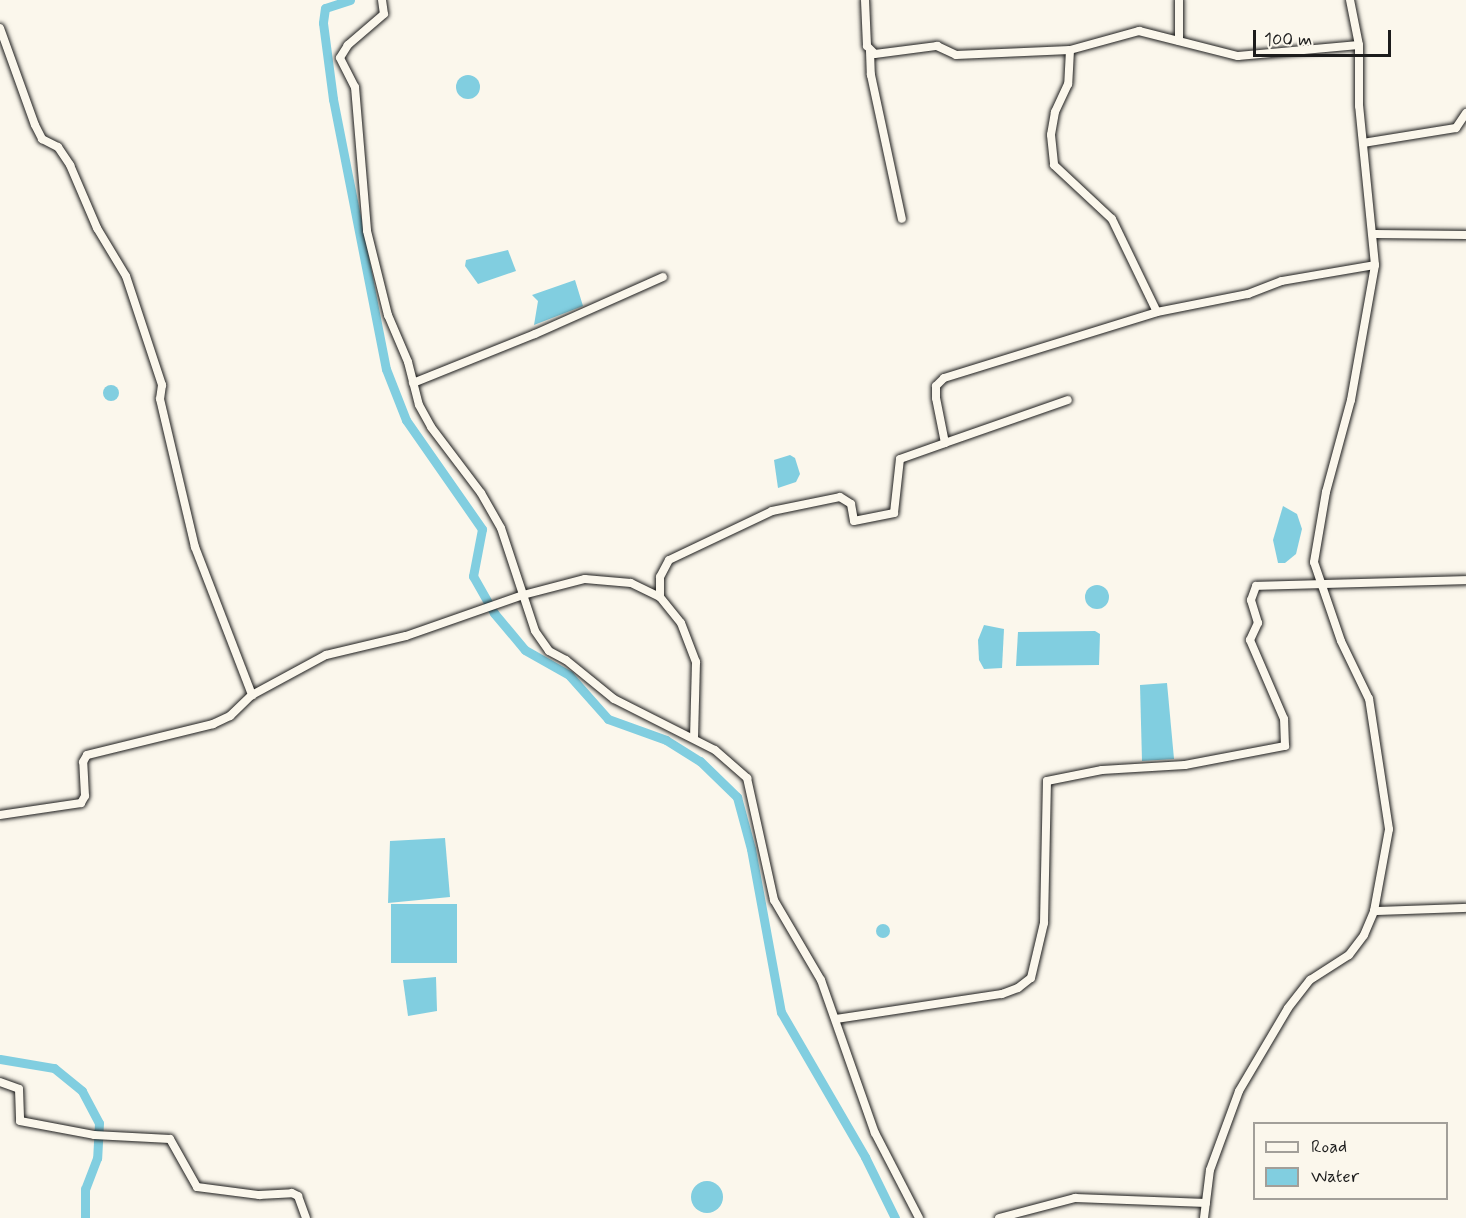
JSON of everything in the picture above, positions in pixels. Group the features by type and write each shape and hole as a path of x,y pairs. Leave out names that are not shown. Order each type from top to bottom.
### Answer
{"street":[{"path":"382,0 384,14 348,45 340,58 356,97 366,231 388,315 413,382 419,405 431,428 481,493 501,528 535,631 549,651 566,660 614,699 715,750 747,778 774,900 821,980 874,1132 919,1218"},
{"path":"865,0 871,75 902,219"},
{"path":"1179,0 1179,41"},
{"path":"1204,1218 1210,1170 1239,1091 1288,1008 1310,980 1349,956 1374,910 1389,829 1377,736 1369,699 1341,641 1314,562 1326,492 1351,400 1375,265 1375,234 1363,142 1359,45 1350,0"},
{"path":"0,28 42,139 58,147 70,165 97,228 126,276 162,385 160,399 195,547 252,695"},
{"path":"870,51 884,54 937,46 956,55 1070,50 1139,32 1238,56 1359,45"},
{"path":"1070,50 1068,84 1055,112 1051,135 1054,165 1112,219 1157,312"},
{"path":"1363,142 1456,129 1466,113"},
{"path":"1375,234 1466,235"},
{"path":"945,443 936,398 936,386 944,378 1157,312 1248,294 1282,281 1375,265"},
{"path":"413,382 535,334 663,277"},
{"path":"660,597 660,577 669,560 772,511 840,497 850,504 854,521 894,513 900,459 1068,400"},
{"path":"0,815 81,803 85,796 83,762 87,755 213,724 230,716 252,695 326,655 406,636 477,614 523,595 573,581 606,579 631,583 660,597 681,623 696,662 694,738"},
{"path":"836,1019 1002,994 1018,988 1031,978 1044,923 1047,781 1102,770 1185,765 1285,746 1284,719 1250,640 1259,615 1251,600 1252,591 1256,586 1466,580"},
{"path":"1374,910 1466,908"},
{"path":"0,1082 19,1089 20,1121 94,1135 170,1139 197,1187 259,1195 292,1193 298,1196 306,1218"},
{"path":"999,1218 1075,1198 1206,1203"}],"water":[{"path":"463,75 473,75 480,82 480,92 473,99 463,99 456,92 456,82"},
{"path":"508,250 516,271 478,284 465,266 466,260"},
{"path":"575,280 583,306 534,325 538,301 532,295"},
{"path":"111,385 119,393 111,401 103,393"},
{"path":"790,455 795,458 800,474 796,482 778,488 774,460"},
{"path":"1283,506 1297,514 1302,529 1296,554 1285,563 1278,563 1273,540"},
{"path":"1097,585 1106,588 1109,597 1106,606 1097,609 1088,606 1085,597 1088,588"},
{"path":"984,625 1004,629 1002,668 984,669 979,660 978,640"},
{"path":"1095,631 1100,634 1099,665 1016,666 1018,632"},
{"path":"1167,683 1174,759 1142,761 1140,685"},
{"path":"445,838 450,897 388,903 390,841"},
{"path":"391,904 457,904 457,963 391,963"},
{"path":"880,924 886,924 890,931 886,938 880,938 876,934 876,928"},
{"path":"436,977 437,1011 408,1016 403,980"},
{"path":"707,1181 718,1186 723,1197 718,1208 707,1213 696,1208 691,1197 696,1186"}],"waterway":[{"path":"350,0 325,8 323,23 333,99 386,369 406,420 482,529 473,576 494,613 525,650 569,675 608,719 666,740 700,761 737,797 751,849 781,1012 865,1157 895,1218"},
{"path":"0,1059 54,1068 82,1091 99,1123 97,1158 85,1189 85,1218"}]}
